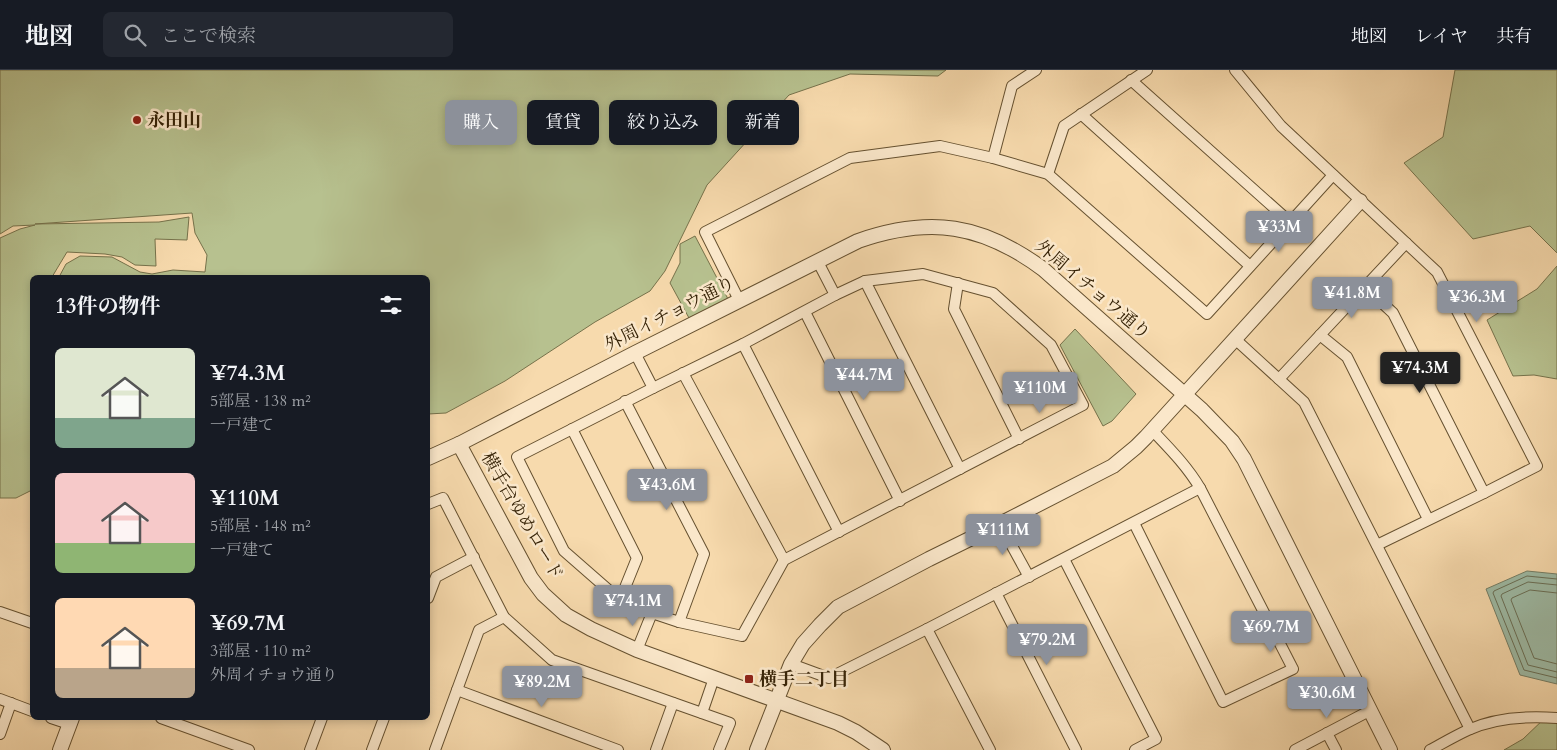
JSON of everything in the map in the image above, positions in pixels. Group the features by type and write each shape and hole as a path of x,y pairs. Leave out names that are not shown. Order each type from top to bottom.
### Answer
{"street":[{"path":"993,158 1012,86 1036,70"},
{"path":"1048,174 1064,126 1147,70"},
{"path":"1235,70 1281,126 1436,272 1538,466 1376,544"},
{"path":"1131,80 1290,222"},
{"path":"1081,114 1250,266"},
{"path":"739,300 705,232 850,158 940,146 993,158 1048,174 1207,314 1333,175"},
{"path":"757,750 791,664 804,644 838,607 1113,466 1136,447 1152,430 1360,201"},
{"name":"外周イチョウ通り","path":"430,457 858,241 896,229 939,226 960,229 990,238 1026,256 1043,269 1184,394 1232,441 1244,459 1390,750"},
{"path":"1279,379 1406,242"},
{"path":"818,262 835,295"},
{"path":"923,274 994,293 1051,345 1083,405 784,560 742,636 679,622 620,600 564,551 516,457 743,344 835,295 865,281 923,274"},
{"path":"865,281 960,469"},
{"path":"958,283 954,309 1019,439"},
{"path":"1365,287 1393,313 1484,493"},
{"path":"805,312 900,501"},
{"path":"1320,335 1348,357 1428,519"},
{"path":"1235,339 1304,402 1470,729"},
{"path":"743,344 839,532"},
{"path":"635,353 653,388"},
{"path":"684,373 784,560"},
{"path":"625,402 704,554 679,622"},
{"path":"572,429 637,558 620,600"},
{"path":"1134,523 1223,702 1293,668 1200,488 1189,470 1152,430"},
{"name":"横手台ゆめロード","path":"459,444 532,578 543,594 566,614 591,630 637,650 838,723 856,732 883,750"},
{"path":"791,664 829,678 1200,488"},
{"path":"430,503 443,498 504,617 552,660 730,723 719,750"},
{"path":"1000,524 1029,576"},
{"path":"430,593 436,577 474,557"},
{"path":"1064,559 1156,739 1135,750"},
{"path":"996,593 1076,750"},
{"path":"0,612 30,622"},
{"path":"637,650 652,613"},
{"path":"437,749 480,630 504,617"},
{"path":"927,629 990,750"},
{"path":"702,713 714,678"},
{"path":"457,690 618,750"},
{"path":"0,699 30,710"},
{"path":"0,734 10,703"},
{"path":"656,750 673,703"},
{"path":"1295,750 1371,710"},
{"path":"1430,750 1470,729 1497,721 1522,717 1557,718"},
{"path":"166,720 249,750"},
{"path":"310,750 321,720"},
{"path":"372,750 383,720"},
{"path":"60,750 71,721"},
{"path":"1327,733 1336,750"}],"green space":[{"path":"0,70 946,70 938,76 850,74 789,95 784,100 727,100 727,145 743,145 707,185 665,271 650,291 595,322 505,381 446,413 430,414 430,275 60,275 66,264 80,256 112,257 140,272 152,274 173,270 205,272 207,255 195,233 192,213 35,224 159,222 189,217 187,240 155,239 156,266 135,265 122,257 105,254 67,252 53,275 30,275 30,491 16,498 0,498 0,238 35,225 13,226 0,234"},
{"path":"1455,70 1557,70 1557,253 1530,226 1473,239 1404,163 1443,137"},
{"path":"695,236 728,299 689,318 670,283 680,263 680,244"},
{"path":"1557,266 1557,379 1534,375 1513,376 1487,320 1537,289"},
{"path":"1075,329 1136,394 1112,421 1103,426 1060,345"},
{"path":"1546,717 1557,718 1557,750 1504,750 1523,739"}],"water":[{"path":"1527,571 1557,574 1557,684 1520,675 1486,589"}],"place":[{"name":"永田山","path":"137,120"},
{"name":"横手二丁目","path":"749,679"}]}
